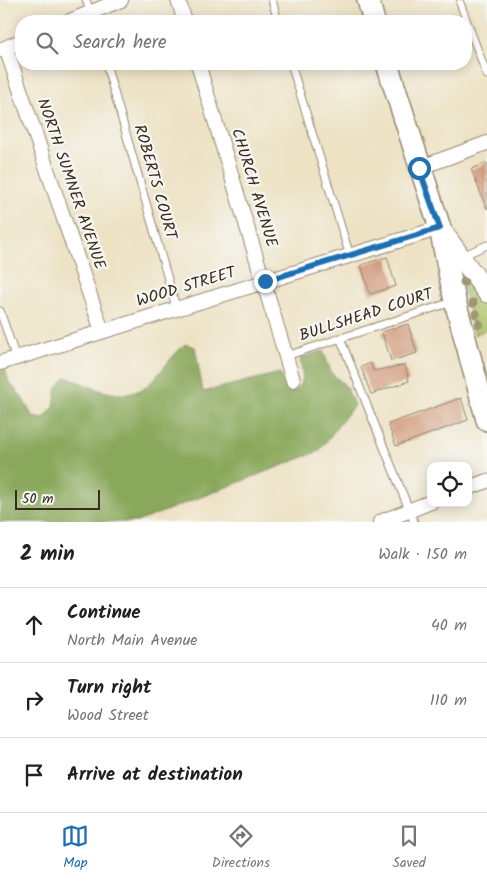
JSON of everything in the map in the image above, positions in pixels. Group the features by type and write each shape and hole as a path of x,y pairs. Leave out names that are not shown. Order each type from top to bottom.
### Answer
{"main road":[{"path":"368,0 372,15"},
{"path":"389,70 440,228 455,301 487,420"},
{"path":"440,228 487,293"}],"street":[{"path":"91,11 121,0"},
{"path":"178,0 183,15"},
{"path":"3,49 15,44"},
{"name":"NORTH SUMNER AVENUE","path":"3,49 102,331"},
{"name":"CHURCH AVENUE","path":"200,70 265,281 293,380"},
{"path":"419,168 487,143"},
{"name":"WOOD STREET","path":"0,363 176,307 440,228"},
{"path":"472,487 487,481"},
{"path":"380,522 412,516 427,505"}],"lane":[{"path":"272,0 276,15"},
{"path":"460,3 464,15"},
{"path":"472,35 487,75"},
{"name":"ROBERTS COURT","path":"108,70 176,307"},
{"path":"293,70 350,256"},
{"path":"462,256 487,245"},
{"name":"BULLSHEAD COURT","path":"286,356 455,301"},
{"path":"0,311 16,358"},
{"path":"340,338 412,516"}],"green space":[{"path":"459,271 487,310 487,329 475,335"},
{"path":"185,344 195,347 203,392 280,373 288,392 296,391 303,379 300,358 323,351 332,374 346,386 354,405 319,451 137,522 0,522 0,371 5,369 9,382 21,396 33,417 43,419 54,407 57,387 66,377 102,391 125,394 136,392 147,386"}],"building":[{"path":"487,163 487,209 471,169"},
{"path":"387,257 396,286 370,294 361,265"},
{"path":"408,324 417,353 391,361 382,332"},
{"path":"371,363 373,371 405,365 409,381 371,394 361,367"},
{"path":"461,398 468,420 396,446 388,424"}],"route":[{"path":"265,281 440,228 419,168"}]}
